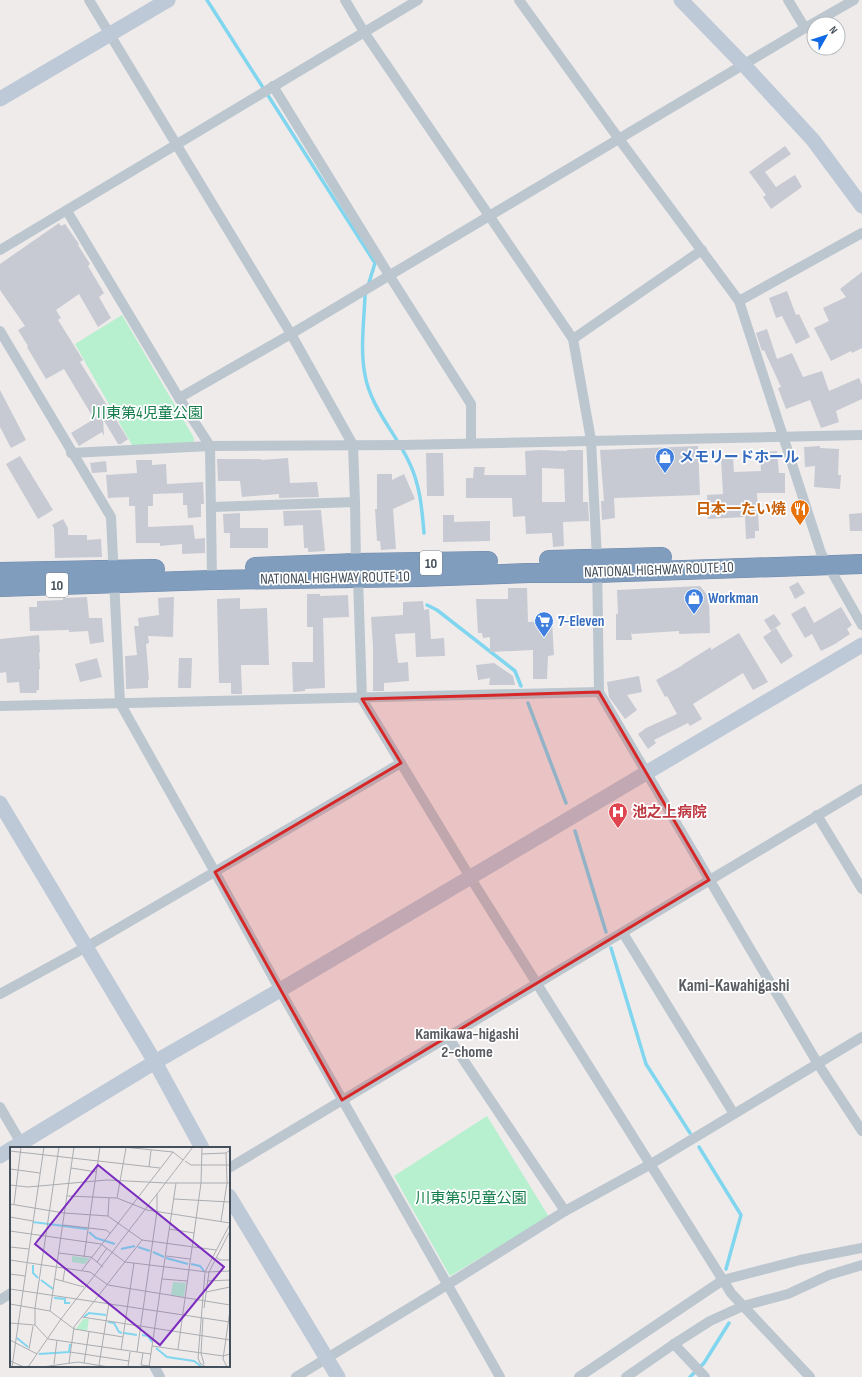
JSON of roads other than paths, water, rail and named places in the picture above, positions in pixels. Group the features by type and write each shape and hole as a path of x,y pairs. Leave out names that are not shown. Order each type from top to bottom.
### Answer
{"highway":[{"name":"NATIONAL HIGHWAY ROUTE 10","path":"0,587 114,577 212,574 357,571 529,573 596,566 824,559 862,552"},
{"name":"NATIONAL HIGHWAY ROUTE 10","path":"824,559 862,564"},
{"name":"NATIONAL HIGHWAY ROUTE 10","path":"0,572 114,577"}],"street":[{"path":"89,0 291,334 352,445 362,699 470,877 731,1293 810,1377"},
{"path":"0,99 168,0"},
{"path":"345,0 364,32 573,340 591,440 599,692 818,1064 862,1131"},
{"path":"0,250 67,211 176,143 418,0"},
{"path":"519,0 619,140 739,301 824,559 862,625"},
{"path":"681,0 744,65 813,140 862,206"},
{"path":"788,0 805,28"},
{"path":"179,398 291,334 489,215 619,140 854,0"},
{"path":"274,86 387,276 471,404 471,443"},
{"path":"67,211 179,398 210,446 212,574"},
{"path":"739,301 862,234"},
{"path":"573,340 702,250"},
{"path":"1,335 111,518 120,703 342,1100 500,1377"},
{"path":"71,453 210,446 403,445 862,435"},
{"path":"212,507 355,502"},
{"path":"0,1107 17,1147 155,1062 280,990 862,645"},
{"path":"0,706 362,699 599,692"},
{"path":"0,994 86,947 401,763"},
{"path":"230,1167 862,788"},
{"path":"1,808 155,1062 201,1147"},
{"path":"817,815 862,889"},
{"path":"623,932 734,1114"},
{"path":"448,1037 565,1211"},
{"path":"296,1377 565,1211 651,1164 862,1037"},
{"path":"0,1156 10,1151"},
{"path":"230,1198 338,1377"},
{"path":"579,1377 723,1280 800,1260 862,1248"},
{"path":"626,1377 710,1321 743,1306 788,1294 829,1275 862,1265"},
{"path":"0,1300 10,1294"},
{"path":"674,1344 703,1375"},
{"path":"155,1367 160,1377"}],"waterway":[{"path":"207,0 375,263 368,286"},
{"path":"366,292 363,346 365,375 372,398 404,451 413,470 420,497 424,533"},
{"path":"427,605 437,610 515,671 521,686"},
{"path":"528,703 566,803"},
{"path":"575,831 606,932"},
{"path":"611,948 646,1064 690,1133"},
{"path":"699,1147 741,1215 726,1269"},
{"path":"690,1377 704,1363 729,1323"}],"place":[{"name":"メモリードホール","path":"665,474"},
{"name":"日本一たい焼","path":"800,526"},
{"name":"Workman","path":"694,615"},
{"name":"7-Eleven","path":"544,638"},
{"name":"池之上病院","path":"618,829"}],"district":[{"name":"Kami-Kawahigashi","path":"734,986"},
{"name":"Kamikawa-higashi 2-chome","path":"467,1043"}],"park label":[{"name":"川東第4児童公園","path":"147,413"},
{"name":"川東第5児童公園","path":"471,1198"}]}
